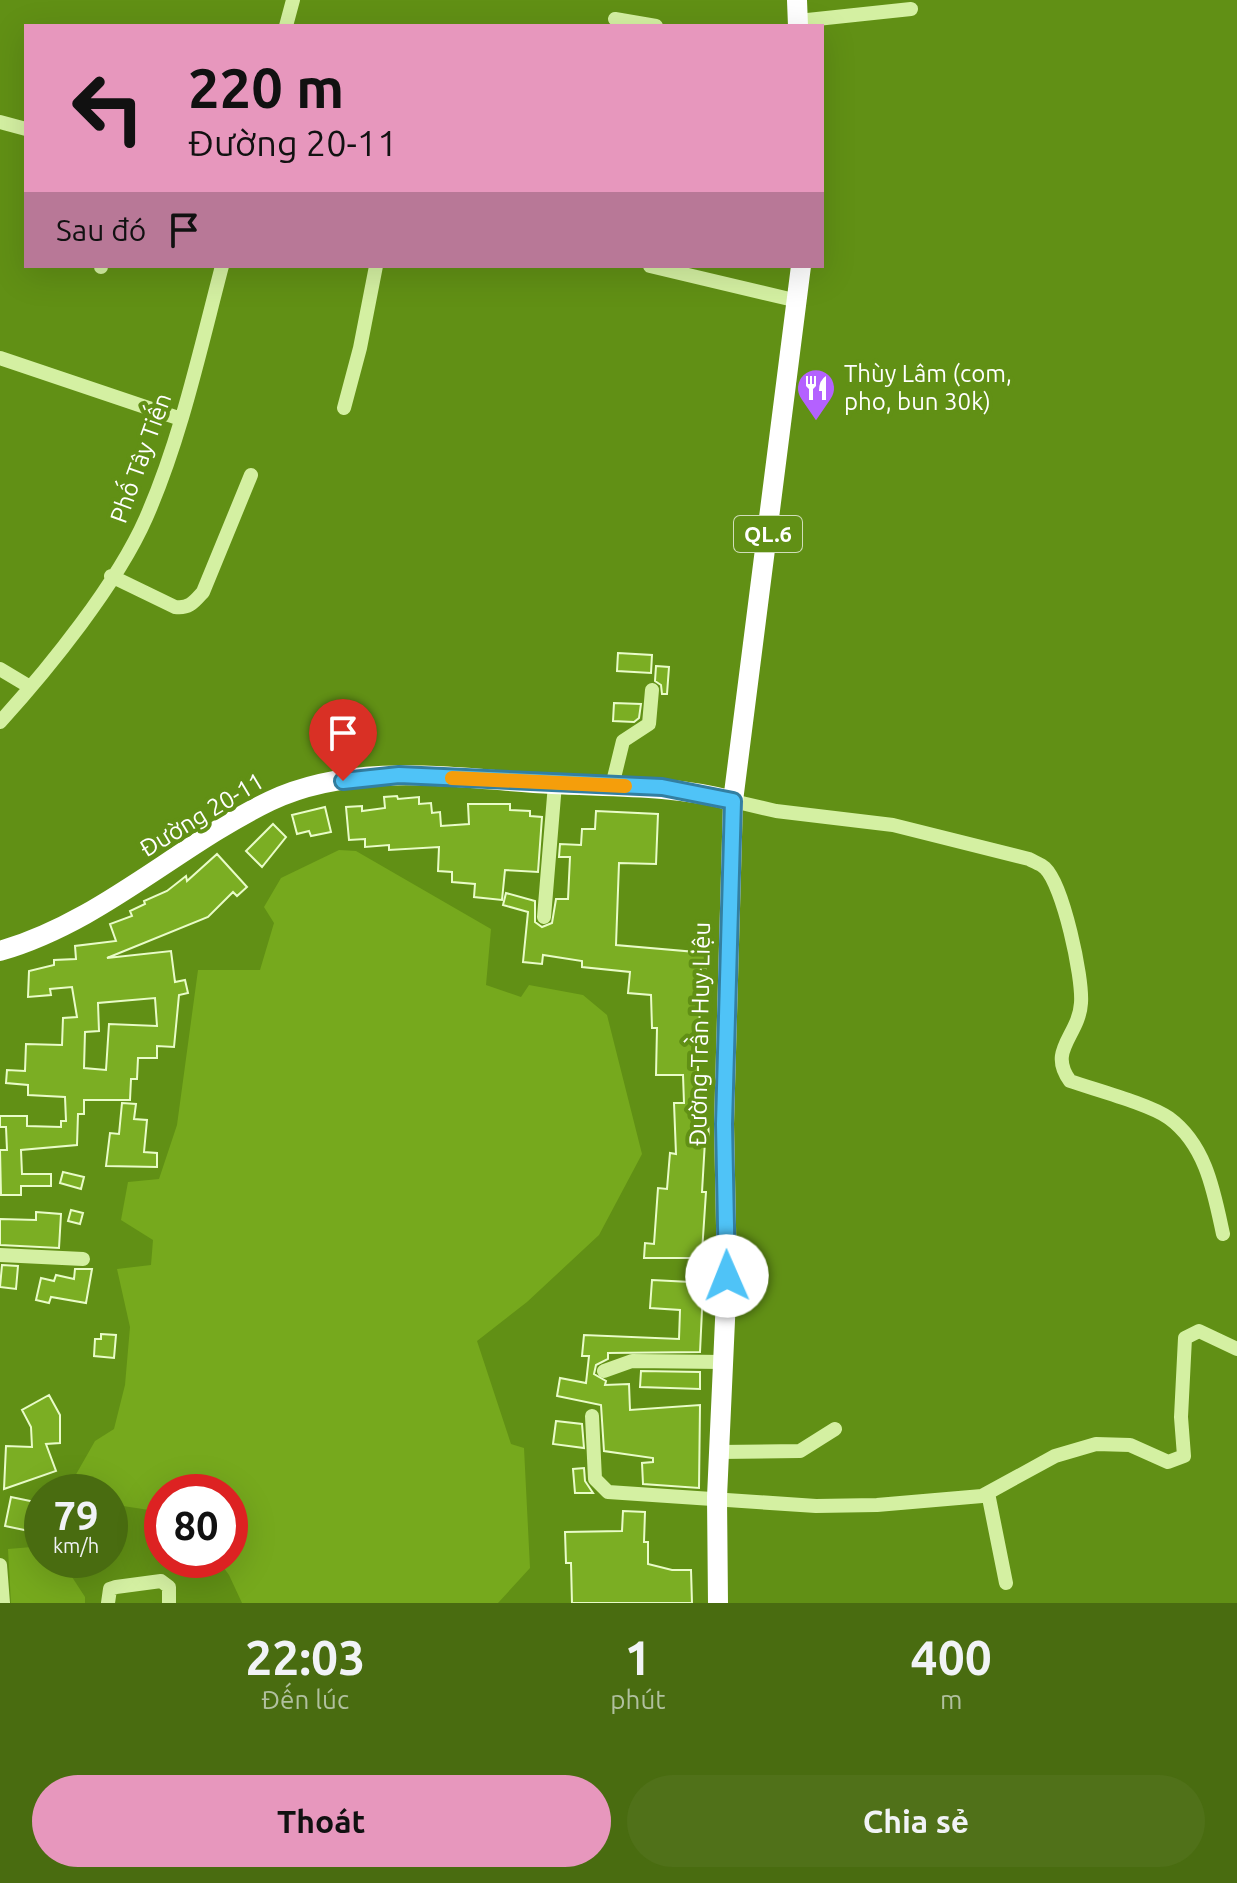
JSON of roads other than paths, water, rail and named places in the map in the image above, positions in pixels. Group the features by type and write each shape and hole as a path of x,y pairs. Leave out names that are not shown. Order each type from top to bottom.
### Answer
{"highway":[{"path":"797,0 798,24"},
{"name":"QL.6","path":"733,801 801,268"},
{"name":"Đường 20-11","path":"0,951 73,923 268,802 290,793 343,781 399,775 692,790 733,801"},
{"name":"Đường Trần Huy Liệu","path":"718,1603 717,1497 727,1276 727,986 733,801"}],"street":[{"path":"287,24 293,0"},
{"path":"798,24 911,9"},
{"path":"615,19 644,24"},
{"path":"0,122 24,128"},
{"name":"Phố Tây Tiến","path":"0,722 90,609 145,520 181,419 221,268"},
{"path":"344,408 376,268"},
{"path":"658,268 798,301"},
{"path":"0,358 181,419"},
{"path":"111,576 175,607 184,608 193,603 203,592 251,475"},
{"path":"0,669 30,687"},
{"path":"612,786 623,741 649,724 652,690"},
{"path":"544,917 555,784"},
{"path":"733,801 776,811 893,825 1029,859 1045,867 1053,879 1079,963 1079,1021 1061,1053 1060,1068 1070,1081 1168,1117 1195,1144 1212,1183 1223,1234"},
{"path":"0,1255 83,1259"},
{"path":"592,1416 592,1459 599,1487 629,1494 842,1506 988,1493 1055,1456 1096,1444 1130,1445 1168,1462 1180,1460 1185,1448 1181,1417 1185,1338 1199,1331 1237,1349"},
{"path":"604,1371 632,1361 723,1362"},
{"path":"719,1452 800,1451 835,1429"},
{"path":"988,1493 1006,1583"},
{"path":"0,1565 3,1603"},
{"path":"108,1603 110,1589 161,1581 169,1587 169,1603"}],"place":[{"name":"Thùy Lâm (com, pho, bun 30k)","path":"816,422"}]}
